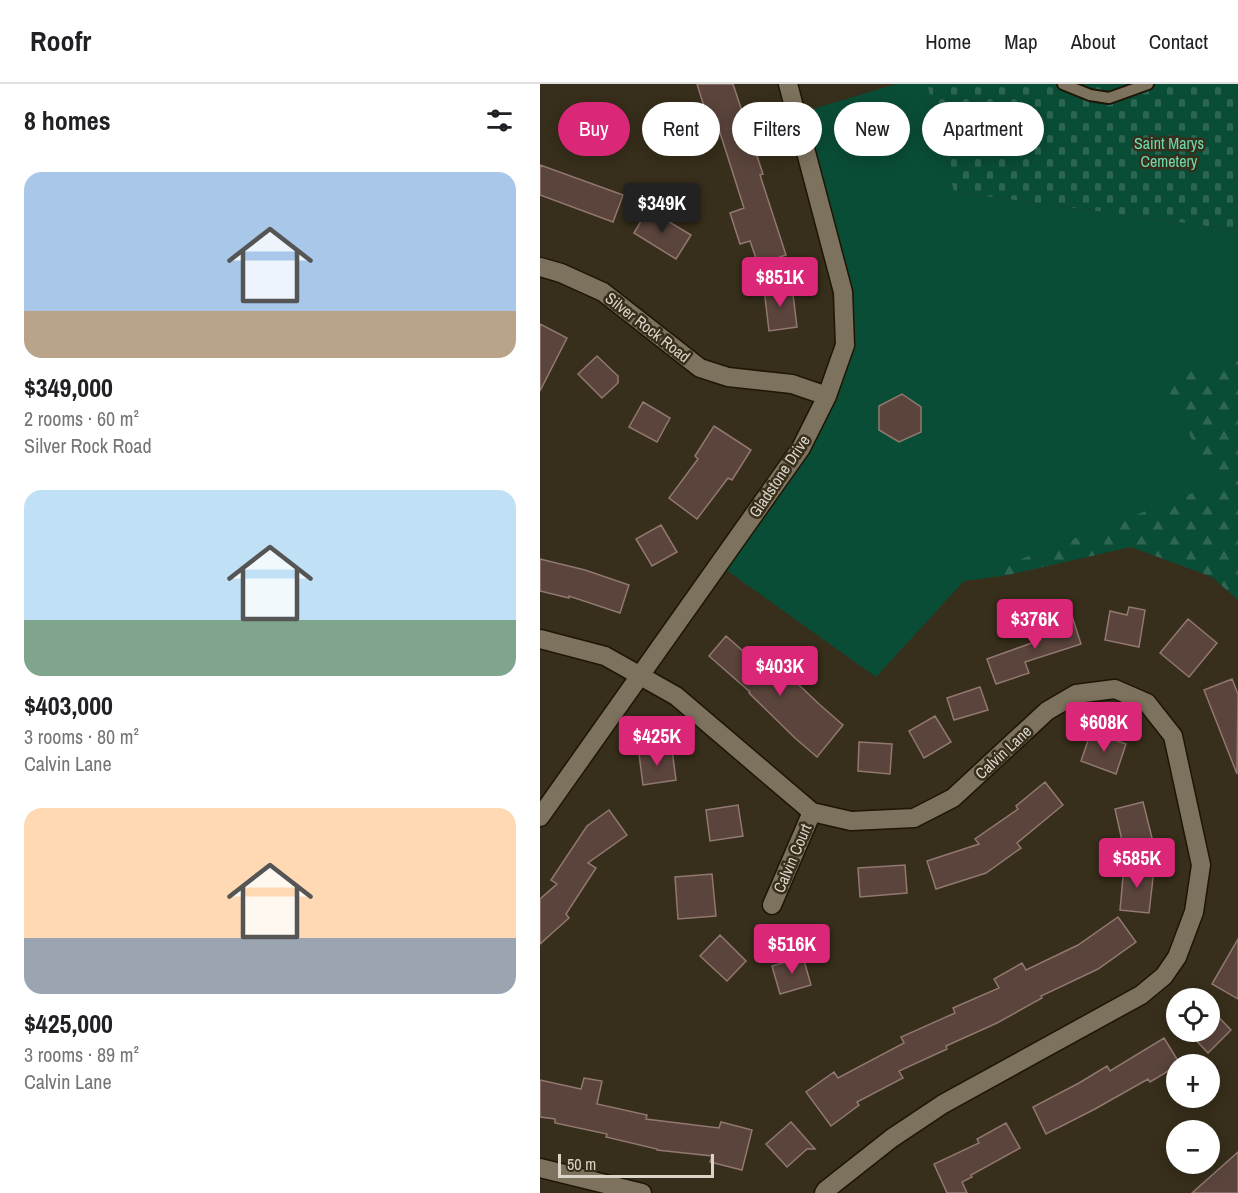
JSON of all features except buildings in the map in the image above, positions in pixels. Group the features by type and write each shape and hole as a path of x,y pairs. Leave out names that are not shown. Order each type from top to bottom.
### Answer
{"street":[{"name":"Gladstone Drive","path":"540,817 801,448 827,396 845,345 843,292 788,84"},
{"name":"Silver Rock Road","path":"540,267 561,273 603,292 700,368 728,377 792,384 827,396"},
{"name":"Calvin Lane","path":"540,639 605,656 676,696 812,812 851,821 914,818 953,798 1047,711 1076,694 1115,689 1147,703 1173,735 1201,865 1194,912 1177,957 1164,976 1141,995 943,1104 892,1138 824,1193"},
{"name":"Calvin Court","path":"772,905 812,812"},
{"path":"540,1168 642,1193"}],"lane":[{"path":"1063,84 1090,95 1110,98 1148,84"}],"green space":[{"path":"896,84 927,84 932,102 922,102 922,156 945,156 954,192 1229,229 1238,227 1238,360 1163,378 1213,485 964,581 876,677 718,564 801,448 845,345 838,274 807,156 822,156 822,106 834,103 834,156 910,156 910,102 836,102"},
{"name":"Saint Marys Cemetery","path":"927,84 1238,84 1238,227 1229,229 954,192 945,156 1044,156 1044,102 932,102"},
{"path":"1238,309 1238,600 1212,577 1131,547 1008,575 964,581 949,429"}]}
